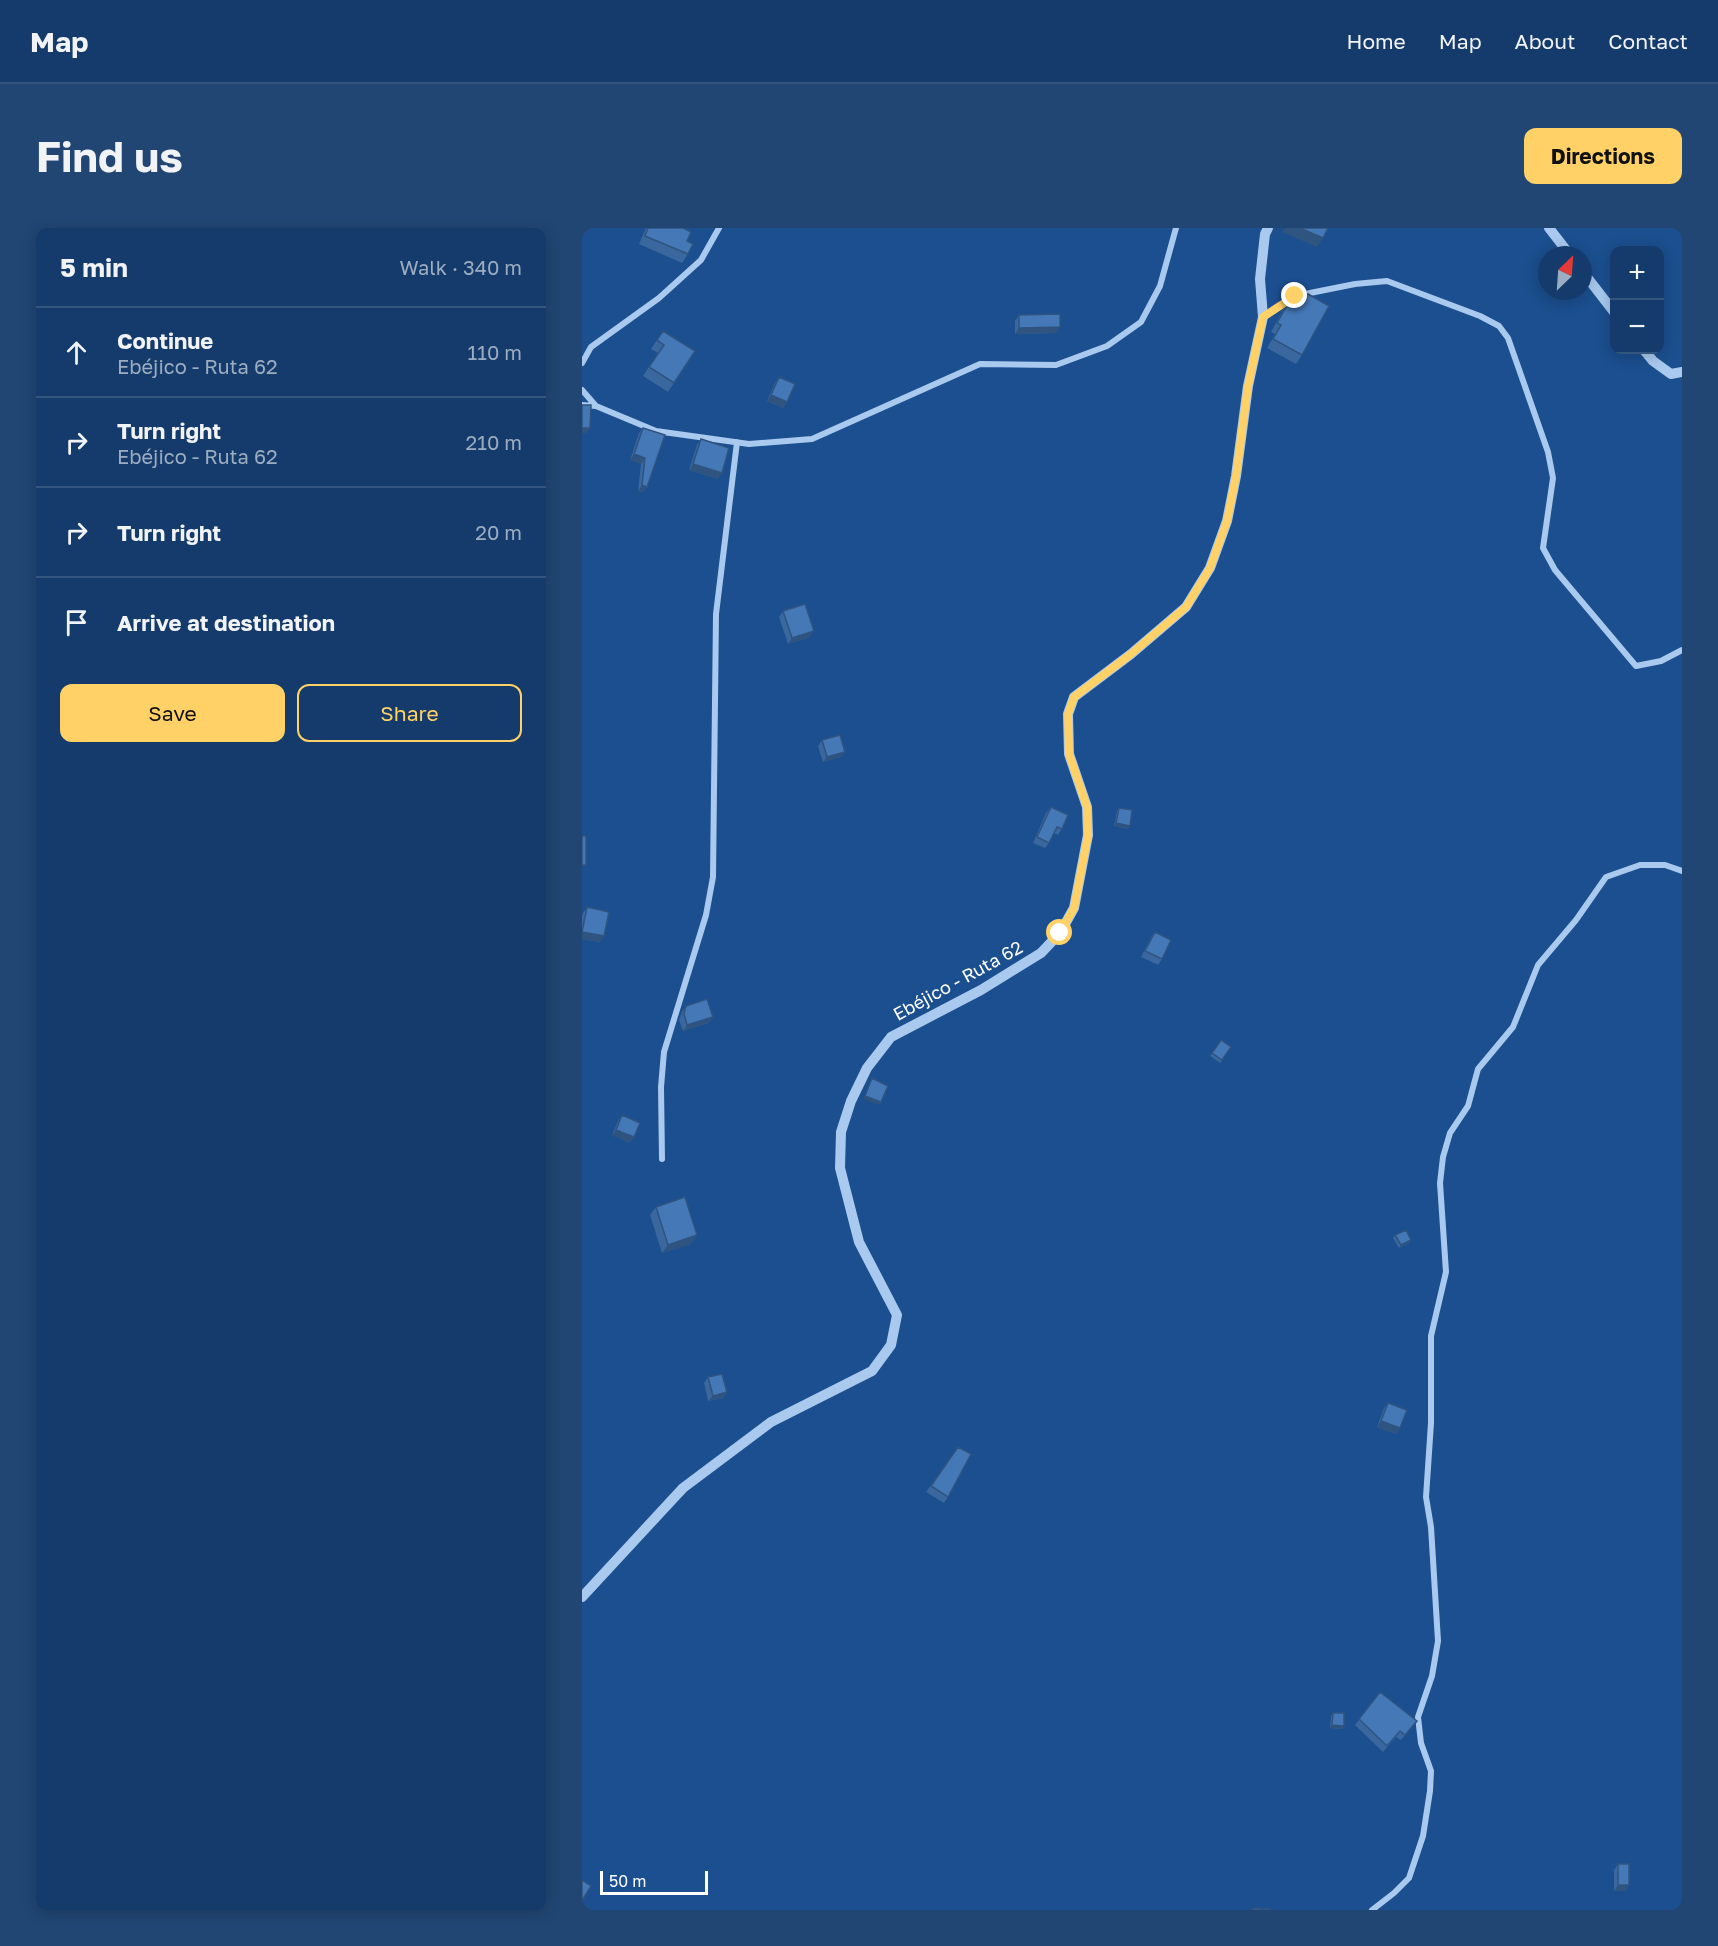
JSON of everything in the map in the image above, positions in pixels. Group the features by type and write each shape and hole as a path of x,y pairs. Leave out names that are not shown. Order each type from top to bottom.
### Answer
{"street":[{"path":"582,363 591,347 659,298 702,260 719,228"},
{"path":"582,405 596,406 656,431 749,444 812,439 980,364 1056,365 1107,346 1141,322 1160,286 1176,228"},
{"name":"Ebéjico - Ruta 62","path":"582,1597 683,1488 771,1422 872,1371 891,1345 897,1315 859,1242 840,1168 841,1132 851,1101 867,1068 891,1037 981,990 1041,952 1060,933 1074,908 1088,835 1087,807 1069,754 1068,714 1074,697 1131,654 1186,607 1210,568 1227,521 1236,476 1248,386 1263,317 1260,279 1265,234 1268,228"},
{"path":"1549,228 1563,246"},
{"path":"1263,317 1295,296 1355,284 1387,281 1480,316 1499,326 1508,338 1548,452 1553,478 1544,548 1555,570 1636,666 1661,661 1682,650"},
{"path":"1592,284 1610,307"},
{"path":"1647,354 1671,374 1682,372"},
{"path":"582,390 596,406"},
{"path":"662,1159 661,1087 664,1052 706,915 713,877 716,614 737,442"},
{"path":"1372,1910 1394,1893 1408,1878 1423,1836 1430,1791 1431,1771 1421,1743 1418,1717 1432,1676 1438,1641 1431,1527 1426,1497 1431,1423 1431,1336 1446,1272 1440,1183 1443,1157 1450,1133 1468,1106 1478,1069 1513,1027 1538,965 1576,920 1606,877 1640,865 1665,865 1682,871"}],"building":[{"path":"648,228 683,228 691,232 687,241 693,244 688,254 645,236"},
{"path":"1300,228 1328,228 1323,238"},
{"path":"1308,294 1329,306 1302,355 1273,339 1281,325 1277,323 1289,302"},
{"path":"1060,314 1060,327 1019,328 1019,315"},
{"path":"663,331 695,351 674,383 649,367 664,345 657,340"},
{"path":"779,377 795,384 787,402 771,395"},
{"path":"582,405 591,405 590,428 582,428"},
{"path":"643,428 665,435 647,487 642,485 645,458 634,454"},
{"path":"701,439 729,448 722,473 693,464"},
{"path":"805,604 814,631 792,638 783,611"},
{"path":"840,735 845,752 827,757 822,740"},
{"path":"1051,807 1068,815 1062,829 1057,827 1049,843 1037,837"},
{"path":"1119,808 1132,810 1130,826 1116,823"},
{"path":"582,836 586,836 586,865 582,865"},
{"path":"587,907 609,912 604,936 582,932"},
{"path":"1155,932 1171,940 1162,959 1145,951"},
{"path":"707,999 713,1017 687,1025 684,1014 686,1006"},
{"path":"1221,1040 1231,1047 1222,1060 1212,1053"},
{"path":"872,1078 888,1086 881,1102 865,1096"},
{"path":"622,1115 640,1123 634,1137 616,1130"},
{"path":"685,1197 697,1235 668,1245 656,1207"},
{"path":"1406,1230 1411,1240 1401,1245 1395,1235"},
{"path":"722,1374 727,1392 713,1396 708,1377"},
{"path":"1388,1403 1407,1410 1400,1428 1381,1421"},
{"path":"958,1447 971,1454 948,1497 931,1486"},
{"path":"1380,1692 1417,1721 1405,1735 1400,1731 1387,1746 1359,1719"},
{"path":"1333,1713 1344,1713 1344,1726 1332,1725"},
{"path":"1618,1864 1629,1864 1629,1885 1618,1885"},
{"path":"582,1880 591,1886 583,1899 582,1899"},
{"path":"1253,1908 1270,1909 1253,1910"}],"route":[{"path":"1060,933 1074,908 1088,835 1087,807 1069,754 1068,714 1074,697 1131,654 1186,607 1210,568 1227,521 1236,476 1248,386 1263,317 1295,296"}]}
